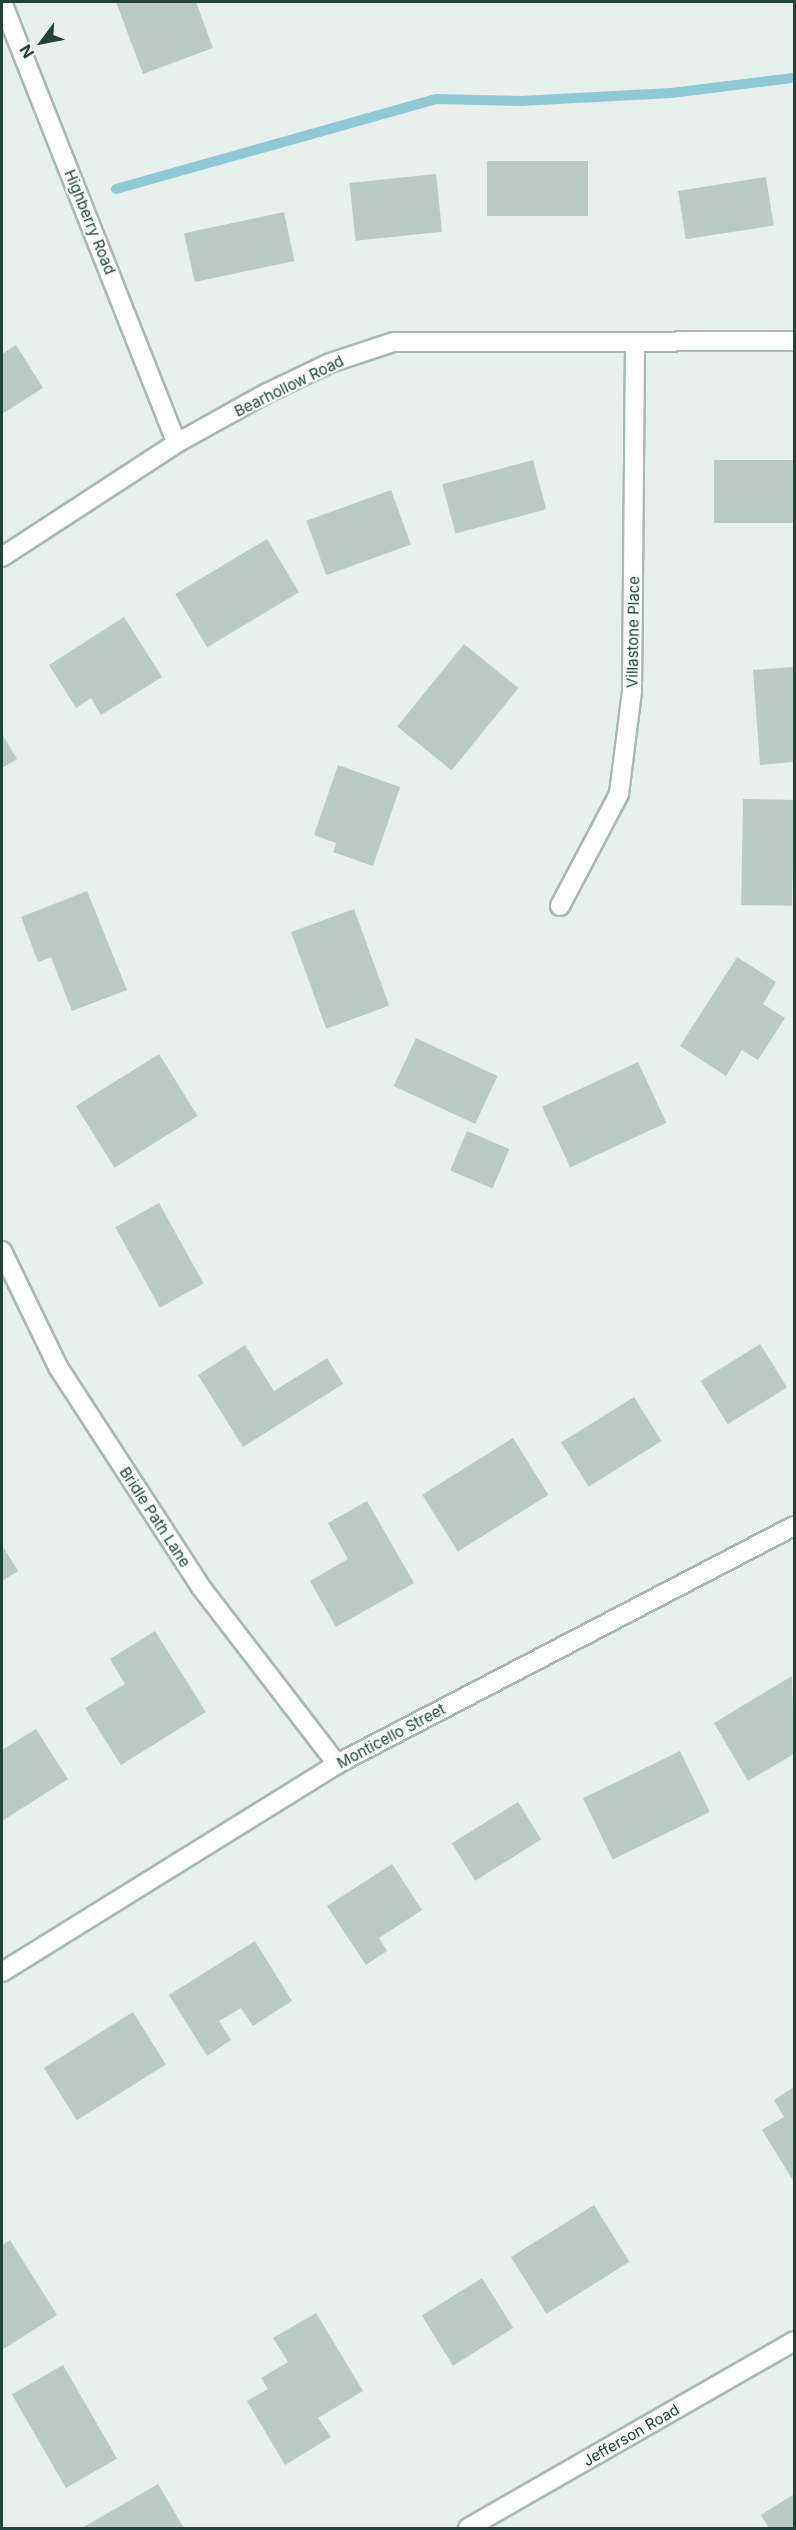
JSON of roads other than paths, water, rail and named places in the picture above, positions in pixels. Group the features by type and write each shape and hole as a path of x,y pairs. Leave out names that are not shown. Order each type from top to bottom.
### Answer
{"street":[{"name":"Highberry Road","path":"2,2 177,443"},
{"name":"Bearhollow Road","path":"2,557 177,443 330,363 394,342 795,341"},
{"name":"Villastone Place","path":"560,906 618,794 629,714 635,343"},
{"name":"Bridle Path Lane","path":"2,1251 58,1367 200,1586 337,1764"},
{"name":"Monticello Street","path":"2,1972 337,1764 795,1526"},
{"name":"Jefferson Road","path":"468,2529 795,2341"}],"waterway":[{"path":"116,189 437,99 521,101 671,93 794,78"}]}
